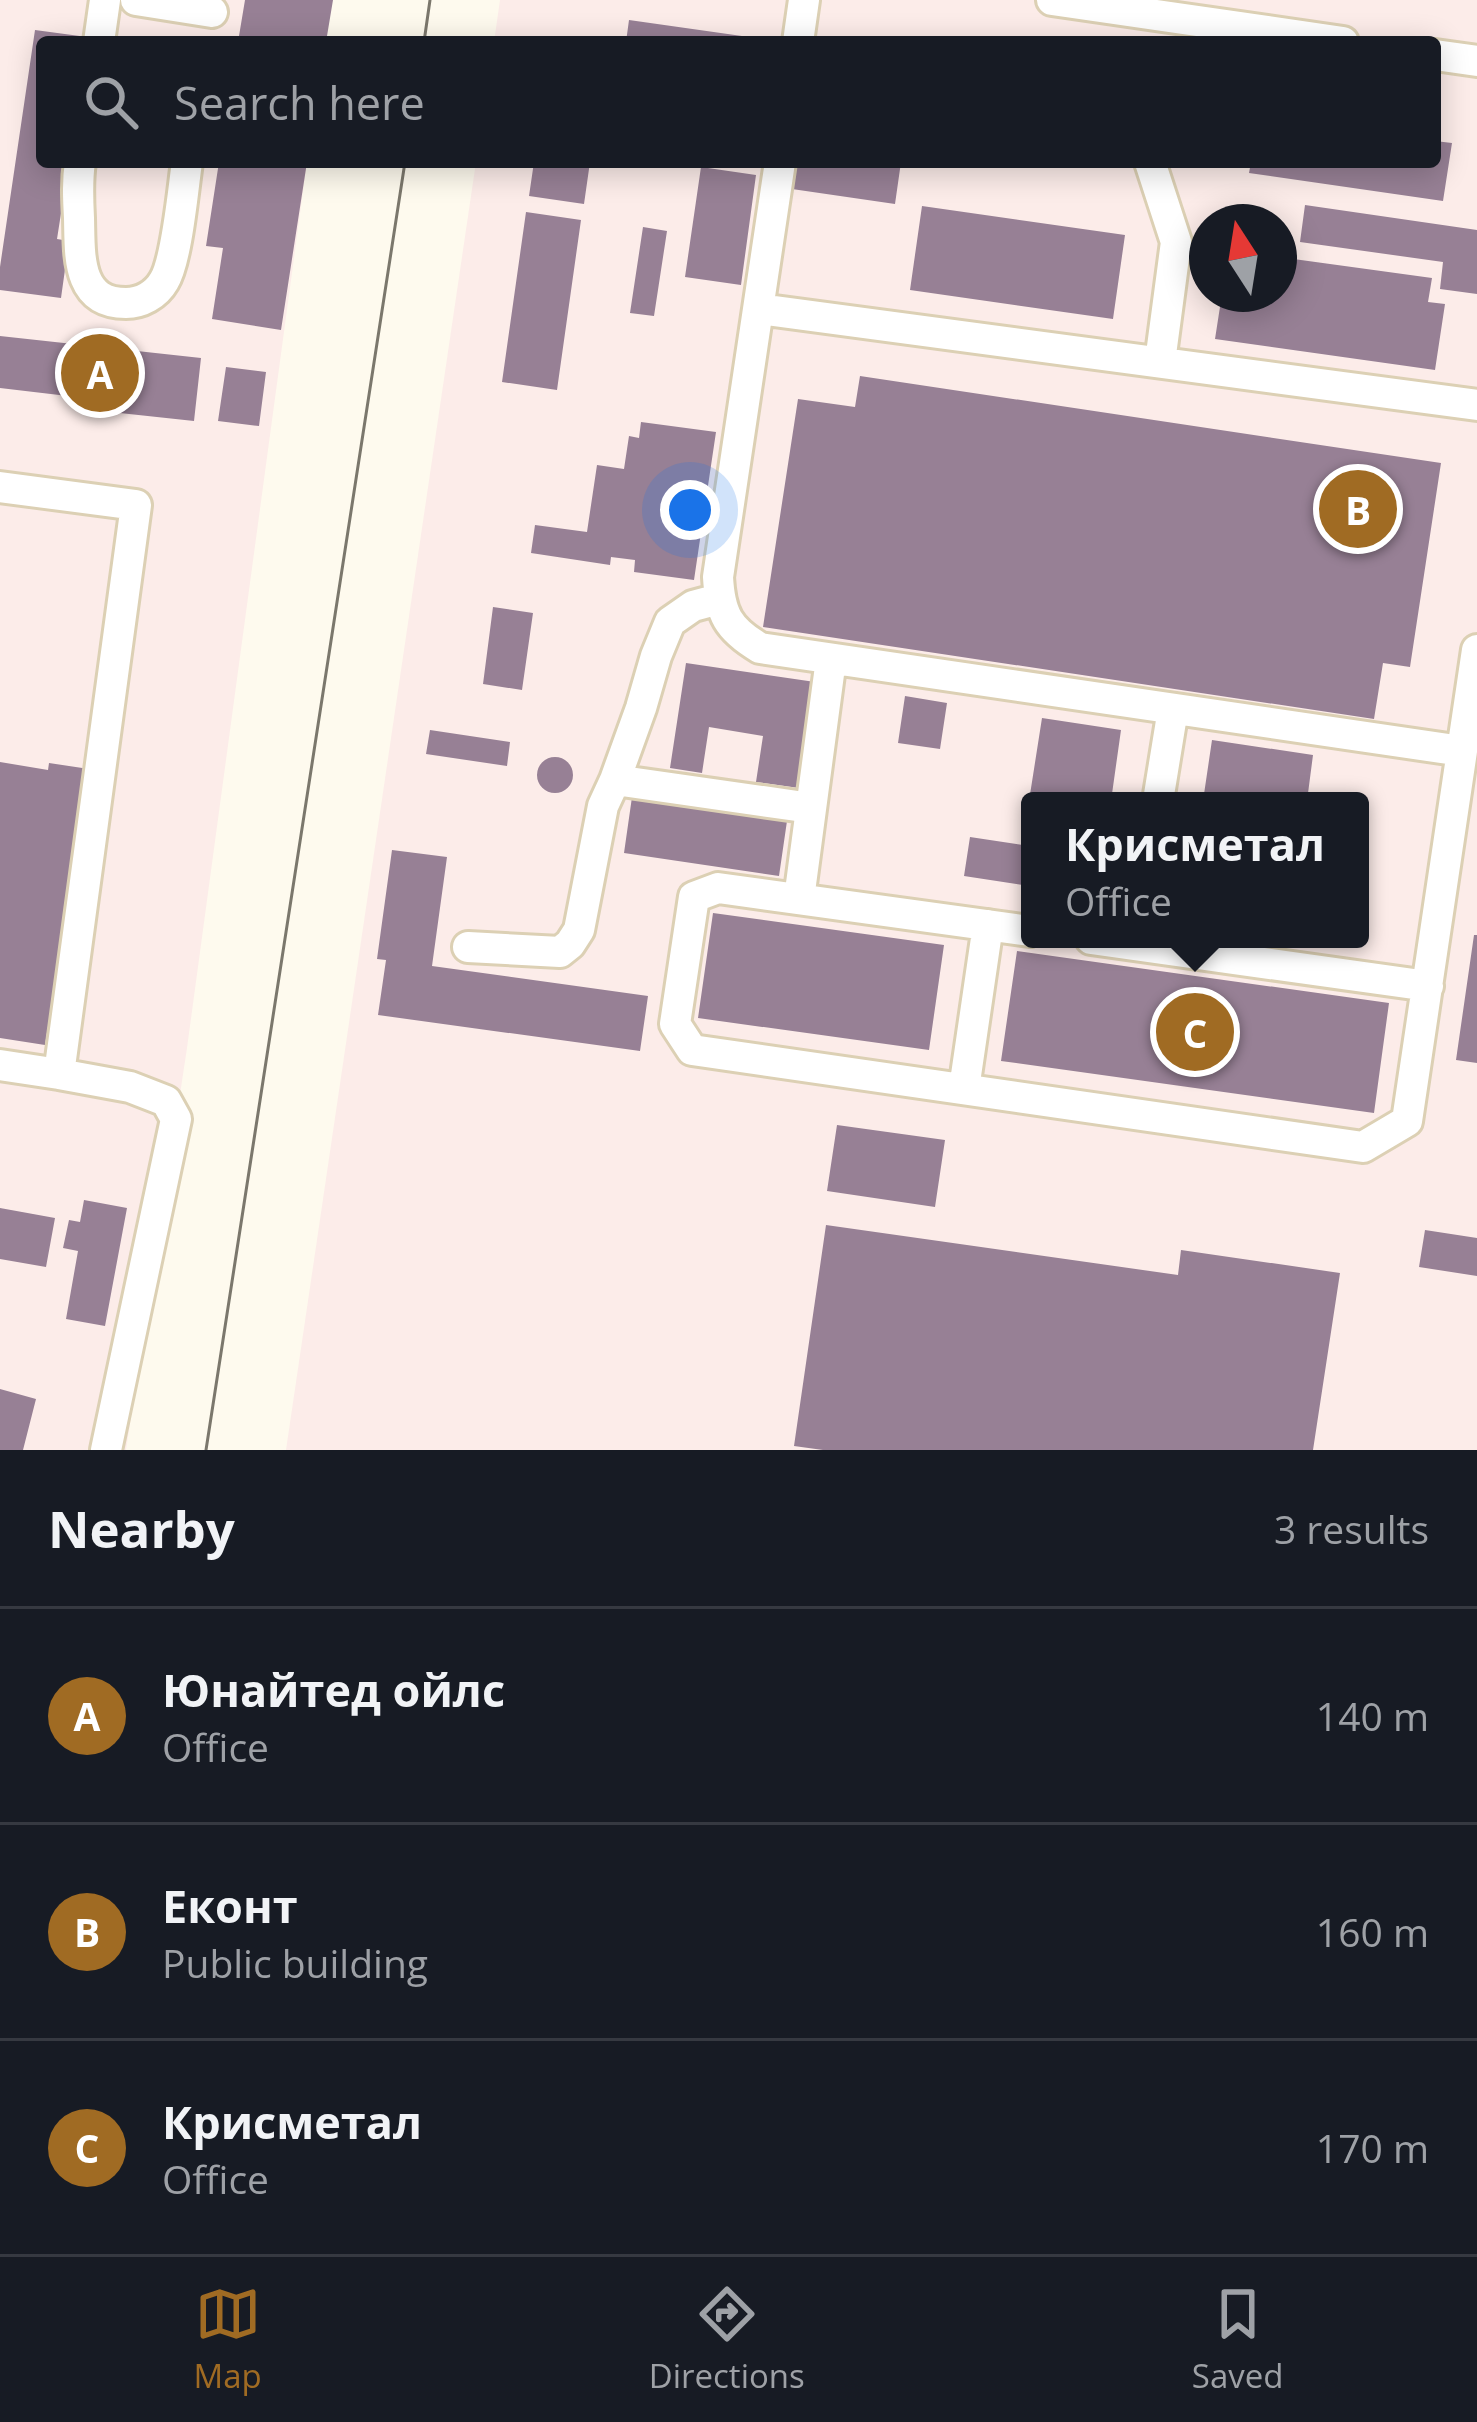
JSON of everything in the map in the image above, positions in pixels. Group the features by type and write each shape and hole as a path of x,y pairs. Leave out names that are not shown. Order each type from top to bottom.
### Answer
{"street":[{"path":"100,36 105,0"},
{"path":"136,0 211,18"},
{"path":"799,36 804,0"},
{"path":"1052,0 1165,29 1261,36"},
{"path":"1441,57 1477,62"},
{"path":"79,168 81,269 88,285 101,297 118,303 136,303 164,283 186,168"},
{"path":"780,168 718,577 727,620 741,637 760,648 1462,751"},
{"path":"1152,168 1176,242 1160,362"},
{"path":"759,308 1477,404"},
{"path":"0,487 136,505 59,1074"},
{"path":"467,946 560,952 570,944 579,930 603,806 670,622 693,606 719,599"},
{"path":"1021,930 718,888 694,897 675,1024 692,1050 1364,1147 1407,1120 1477,650"},
{"path":"799,899 831,659"},
{"path":"1159,792 1173,709"},
{"path":"615,780 811,808"},
{"path":"964,1089 988,925"},
{"path":"1176,948 1428,986"},
{"path":"0,1065 130,1088 166,1101 176,1119 106,1450"}],"shaded area":[{"path":"0,0 329,0 325,36 36,36 36,168 306,168 187,1048 126,1450 0,1450"},
{"path":"500,0 1477,0 1477,1450 286,1450 475,168 1441,168 1441,36 495,36"}],"building":[{"path":"245,0 333,0 327,36 239,36"},
{"path":"629,20 742,36 627,36"},
{"path":"35,30 80,36 36,36 36,168 68,168 57,239 69,241 61,298 0,290"},
{"path":"1441,142 1452,143 1443,201 1249,173 1250,168 1441,168"},
{"path":"218,168 306,168 281,330 212,319 223,248 206,246"},
{"path":"533,168 589,168 584,204 529,196"},
{"path":"701,168 756,175 741,285 685,277"},
{"path":"795,168 900,168 895,204 792,189"},
{"path":"1305,205 1477,230 1477,294 1440,289 1443,262 1300,242"},
{"path":"922,206 1125,235 1113,319 910,290"},
{"path":"526,212 581,220 557,390 502,382"},
{"path":"643,227 667,231 654,316 630,313"},
{"path":"1297,259 1432,278 1428,302 1445,304 1435,370 1215,339 1219,312 1297,312"},
{"path":"0,336 201,358 194,421 92,410 93,399 0,388"},
{"path":"226,367 266,372 259,426 218,421"},
{"path":"860,376 1441,463 1410,667 1383,663 1374,719 763,627 798,399 855,407"},
{"path":"641,422 716,432 694,580 634,572 635,560 611,557 610,565 531,553 535,525 587,532 597,465 624,469 629,436 639,438"},
{"path":"493,607 533,613 522,690 483,684"},
{"path":"686,663 815,682 799,788 756,782 763,736 709,727 702,773 670,768"},
{"path":"905,696 947,703 940,749 898,743"},
{"path":"1042,718 1121,730 1112,792 1030,792"},
{"path":"430,730 510,742 507,766 426,754"},
{"path":"1212,740 1313,755 1308,792 1204,792"},
{"path":"555,757 568,762 573,775 568,788 555,793 542,788 537,775 542,762"},
{"path":"0,762 48,770 49,763 89,769 45,1045 0,1038"},
{"path":"632,797 787,821 779,876 624,853"},
{"path":"970,837 1021,845 1021,885 964,876"},
{"path":"392,850 447,857 432,966 648,996 640,1051 378,1015 386,960 377,959"},
{"path":"713,913 944,945 929,1050 698,1018"},
{"path":"1477,935 1477,1063 1456,1060"},
{"path":"1017,951 1389,1003 1374,1113 1001,1061"},
{"path":"837,1125 945,1140 935,1207 827,1191"},
{"path":"84,1200 127,1208 105,1326 66,1319 78,1251 63,1248 69,1220 80,1222"},
{"path":"0,1208 55,1218 46,1267 0,1259"},
{"path":"826,1225 1178,1275 1181,1250 1340,1273 1313,1450 823,1450 794,1446"},
{"path":"1425,1230 1477,1238 1477,1276 1419,1267"},
{"path":"0,1389 36,1399 23,1450 0,1450"}],"tram line":[{"path":"425,36 430,0"},
{"path":"206,1450 404,168"}],"place":[{"name":"Юнайтед ойлс","path":"100,373"},
{"name":"Еконт","path":"1358,509"},
{"name":"Крисметал","path":"1195,1032"}]}
